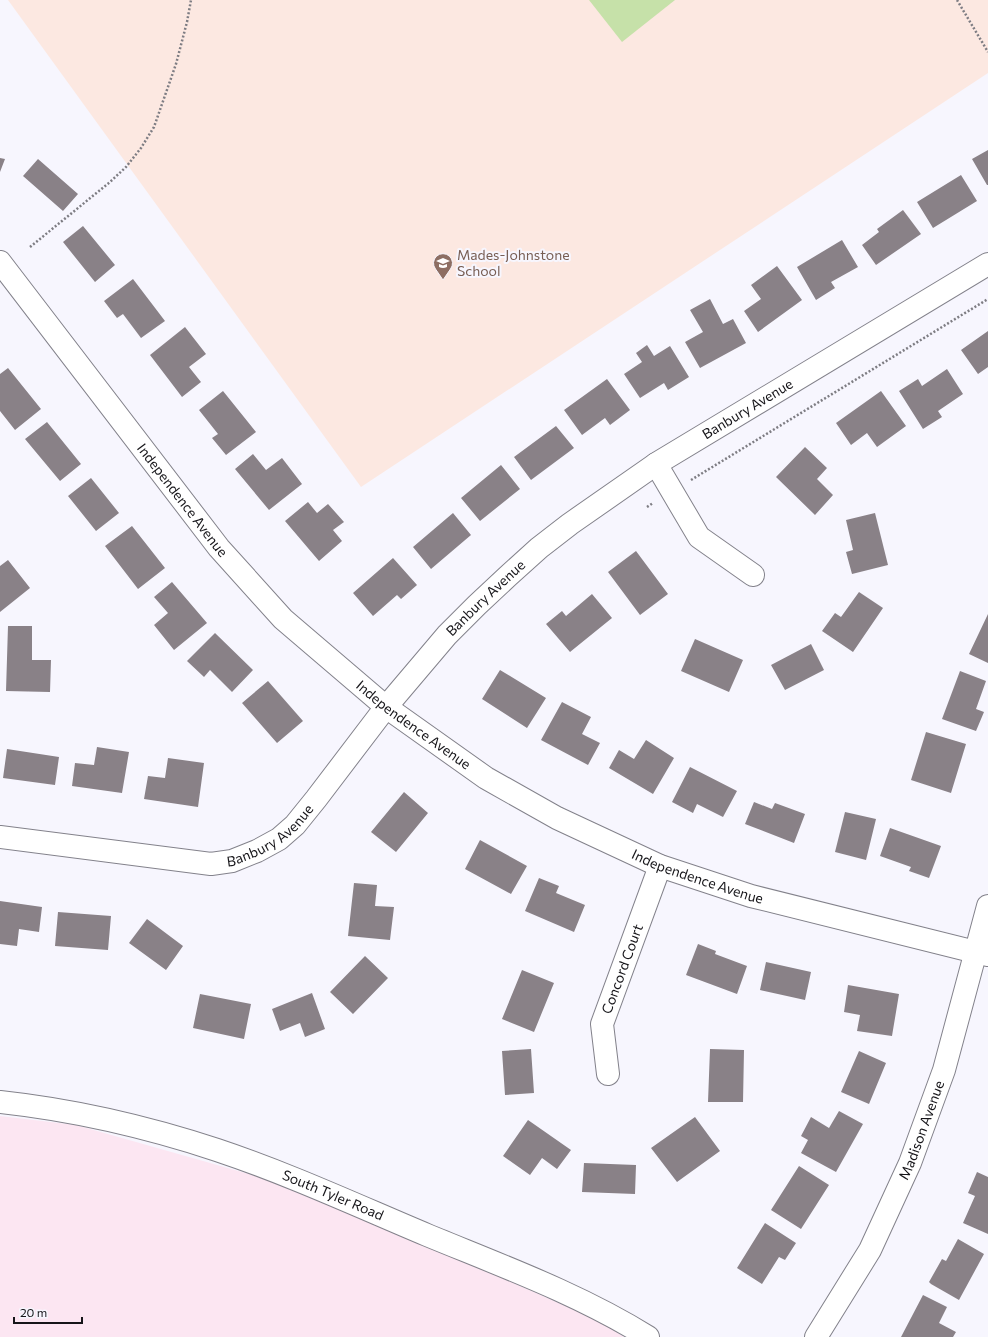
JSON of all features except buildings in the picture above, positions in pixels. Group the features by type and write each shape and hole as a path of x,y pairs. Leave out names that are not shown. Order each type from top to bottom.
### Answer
{"street":[{"name":"Independence Avenue","path":"0,262 219,548 283,619 386,707 486,778 557,818 660,866 751,896 982,953"},
{"name":"Banbury Avenue","path":"0,837 211,864 232,861 257,852 279,839 295,825 386,707 448,634 539,548 570,524 656,464 988,264"},
{"path":"656,464 699,537 753,575"},
{"name":"Concord Court","path":"608,1074 602,1024 660,866"},
{"name":"Madison Avenue","path":"816,1337 870,1250 910,1163 944,1070 982,953 988,906"},
{"name":"South Tyler Road","path":"0,1102 95,1116 133,1125 217,1150 293,1179 561,1291 648,1337"}],"path":[{"path":"30,247 110,182 126,167 141,148 154,128 176,64 191,0"},
{"path":"957,0 988,52"},
{"path":"647,507 672,490 700,475 988,299"}],"shaded area":[{"name":"Mades-Johnstone School","path":"8,0 988,0 988,73 361,487"},
{"path":"0,1116 76,1125 263,1178 418,1241 602,1322 624,1337 0,1337"}],"green space":[{"path":"589,0 675,0 622,42"}],"place":[{"name":"Mades-Johnstone School","path":"443,280"}]}
